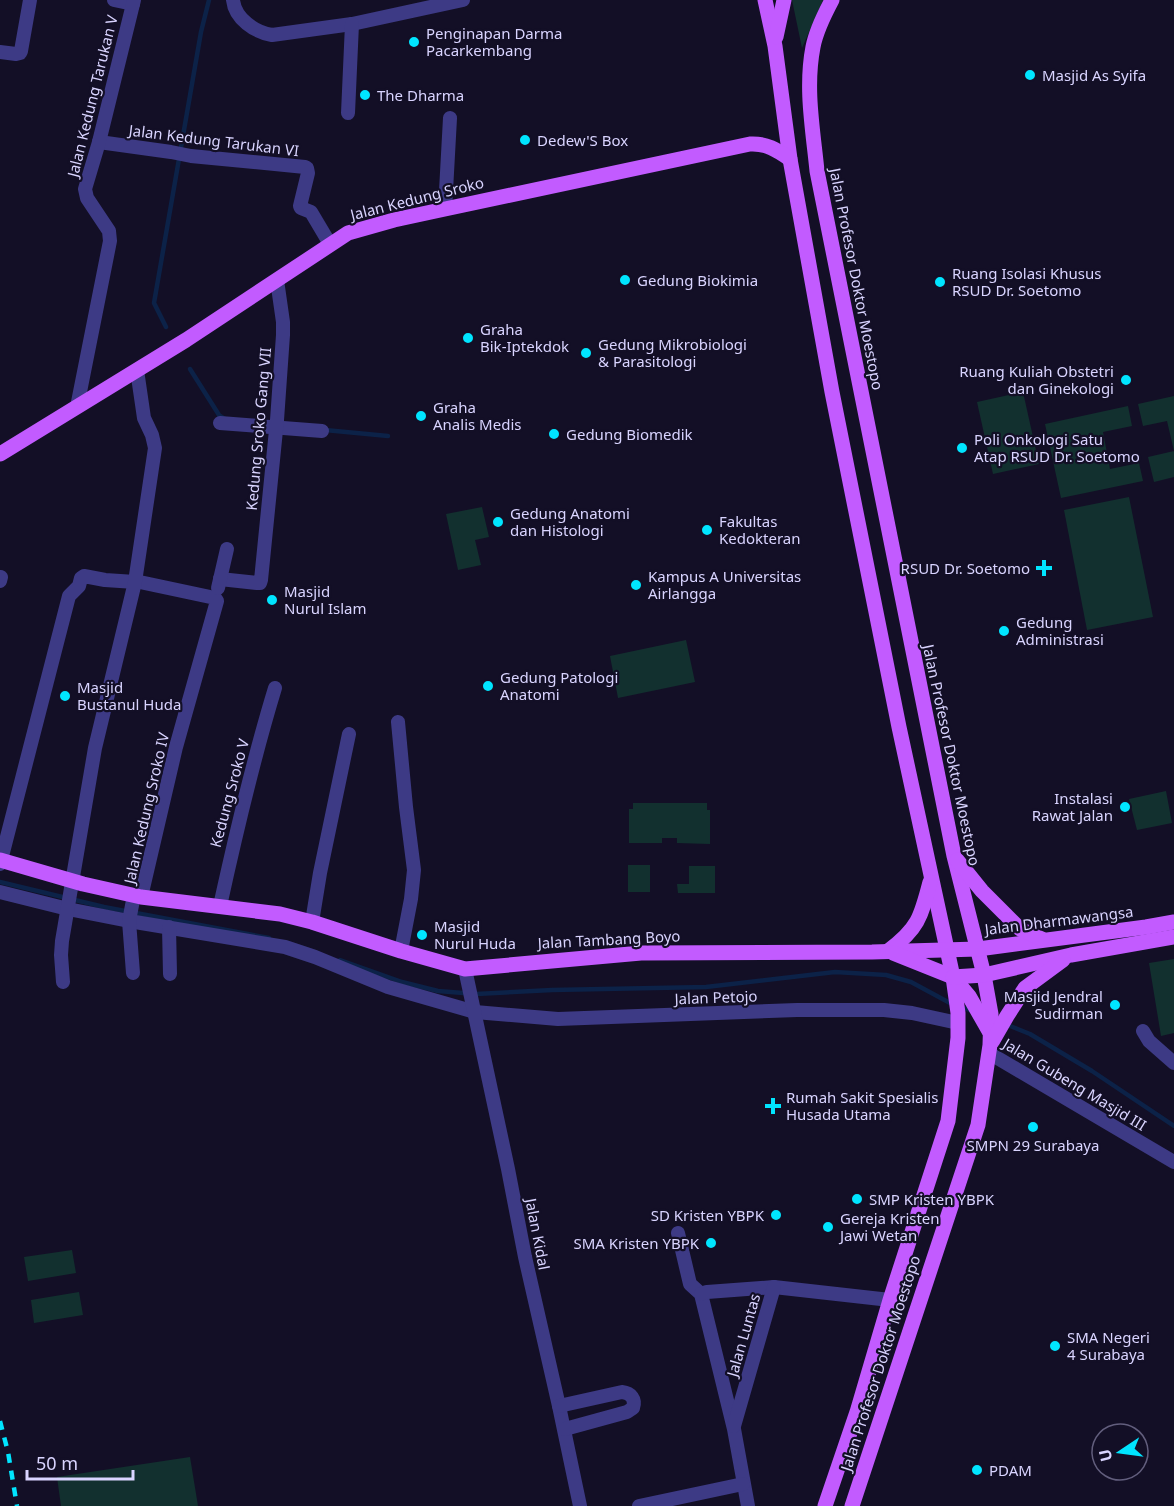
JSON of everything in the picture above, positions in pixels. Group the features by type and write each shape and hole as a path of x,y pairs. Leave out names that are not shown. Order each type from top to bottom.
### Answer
{"main road":[{"path":"765,0 775,46"},
{"path":"775,46 784,0"},
{"name":"Jalan Profesor Doktor Moestopo","path":"832,0 813,46 808,85 817,171 954,856 984,975 993,1028 978,1125 852,1506"},
{"name":"Jalan Profesor Doktor Moestopo","path":"775,46 789,159 832,392 931,877 953,977 962,996 948,1121 890,1300 857,1412 825,1506"},
{"name":"Jalan Kedung Sroko","path":"0,454 186,340 348,233 394,220 750,144 769,146 789,159"},
{"path":"954,856 982,891 1020,929 1043,940"},
{"name":"Jalan Tambang Boyo","path":"0,861 72,885 136,897 280,914 401,951 467,975 641,953 947,950"},
{"path":"888,951 904,939 918,920 931,877"},
{"name":"Jalan Dharmawangsa","path":"947,950 978,949 1174,922"},
{"path":"888,951 953,977 984,975 1071,955 1174,937"},
{"path":"962,996 993,1028 1025,988 1071,955"}],"street":[{"path":"0,52 20,53 30,0"},
{"path":"114,0 134,2"},
{"path":"228,1 253,29 272,35 352,24 463,0"},
{"name":"Jalan Kedung Tarukan V","path":"77,407 110,241 109,231 85,192 134,2"},
{"path":"348,113 352,24"},
{"path":"445,209 450,118"},
{"name":"Jalan Kedung Tarukan VI","path":"99,142 191,156 305,167 308,173 300,206 311,212 330,244"},
{"name":"Kedung Sroko Gang VII","path":"220,579 257,583 261,580 283,322 278,280"},
{"path":"63,982 62,948 95,748 135,582 155,448 144,418 137,370"},
{"path":"220,423 276,425 322,431"},
{"name":"Jalan Kedung Sroko IV","path":"134,972 130,918 217,603 215,598 227,549"},
{"path":"0,861 69,596 79,586 81,578 84,576 135,582 215,598"},
{"name":"Kedung Sroko V","path":"219,906 246,790 275,688"},
{"path":"398,722 414,876 401,951"},
{"path":"312,922 349,734"},
{"name":"Jalan Petojo","path":"0,892 169,927 285,947 388,987 474,1008 558,1019 797,1010 884,1010 958,1018"},
{"path":"169,927 170,974"},
{"name":"Jalan Kidal","path":"467,975 525,1257 560,1406 580,1506"},
{"name":"Jalan Gubeng Masjid III","path":"993,1028 1174,1162"},
{"path":"1143,1031 1149,1041 1174,1063"},
{"path":"678,1233 690,1284 701,1294 734,1429"},
{"path":"701,1294 774,1287"},
{"name":"Jalan Luntas","path":"748,1506 734,1429 774,1287 890,1300"},
{"path":"560,1406 622,1392 629,1393 634,1402 633,1408 627,1412 565,1429"},
{"path":"639,1506 743,1484"}],"green space":[{"path":"792,0 823,0 802,48"},
{"path":"1023,392 1039,464 993,474 977,402"},
{"path":"1174,396 1174,451 1167,421 1143,426 1138,404"},
{"path":"1128,406 1132,426 1103,432 1110,469 1139,463 1143,481 1061,498 1045,424"},
{"path":"1174,451 1174,477 1154,482 1148,457"},
{"path":"1129,497 1153,617 1087,630 1064,510"},
{"path":"482,507 489,537 475,540 481,565 458,570 446,514"},
{"path":"686,640 695,682 618,698 610,656"},
{"path":"1166,791 1172,823 1137,830 1129,799"},
{"path":"633,803 707,803 707,810 710,810 710,844 677,843 677,838 662,838 662,843 629,843 629,809 633,809"},
{"path":"628,865 650,865 650,892 628,892"},
{"path":"689,866 715,866 715,893 678,893 677,884 689,884"},
{"path":"1174,959 1174,1033 1161,1036 1149,963"},
{"path":"72,1250 76,1273 28,1281 24,1257"},
{"path":"79,1292 83,1315 34,1323 31,1300"},
{"path":"190,1457 198,1506 61,1506 57,1477"}],"waterway":[{"path":"166,327 154,303 201,32 209,0"},
{"path":"190,369 219,415 225,419"},
{"path":"325,430 388,436"},
{"path":"0,882 104,907 269,938"},
{"path":"340,960 402,982 438,991 476,994 706,987 835,972 886,975 911,982 950,1003 972,1011"},
{"path":"1005,1024 1030,1034 1092,1071 1174,1126"}],"railway":[{"path":"0,1421 17,1506"}],"place":[{"name":"Penginapan Darma Pacarkembang","path":"414,42"},
{"name":"Masjid As Syifa","path":"1030,75"},
{"name":"The Dharma","path":"365,95"},
{"name":"Dedew'S Box","path":"525,140"},
{"name":"Gedung Biokimia","path":"625,280"},
{"name":"Ruang Isolasi Khusus RSUD Dr. Soetomo","path":"940,282"},
{"name":"Graha Bik-Iptekdok","path":"468,338"},
{"name":"Gedung Mikrobiologi & Parasitologi","path":"586,353"},
{"name":"Ruang Kuliah Obstetri dan Ginekologi","path":"1126,380"},
{"name":"Graha Analis Medis","path":"421,416"},
{"name":"Gedung Biomedik","path":"554,434"},
{"name":"Poli Onkologi Satu Atap RSUD Dr. Soetomo","path":"962,448"},
{"name":"Gedung Anatomi dan Histologi","path":"498,522"},
{"name":"Fakultas Kedokteran","path":"707,530"},
{"name":"RSUD Dr. Soetomo","path":"1044,568"},
{"name":"Kampus A Universitas Airlangga","path":"636,585"},
{"name":"Masjid Nurul Islam","path":"272,600"},
{"name":"Gedung Administrasi","path":"1004,631"},
{"name":"Gedung Patologi Anatomi","path":"488,686"},
{"name":"Masjid Bustanul Huda","path":"65,696"},
{"name":"Instalasi Rawat Jalan","path":"1125,807"},
{"name":"Masjid Nurul Huda","path":"422,935"},
{"name":"Masjid Jendral Sudirman","path":"1115,1005"},
{"name":"Rumah Sakit Spesialis Husada Utama","path":"773,1106"},
{"name":"SMPN 29 Surabaya","path":"1033,1127"},
{"name":"SMP Kristen YBPK","path":"857,1199"},
{"name":"SD Kristen YBPK","path":"776,1215"},
{"name":"Gereja Kristen Jawi Wetan","path":"828,1227"},
{"name":"SMA Kristen YBPK","path":"711,1243"},
{"name":"SMA Negeri 4 Surabaya","path":"1055,1346"},
{"name":"PDAM","path":"977,1470"}]}
